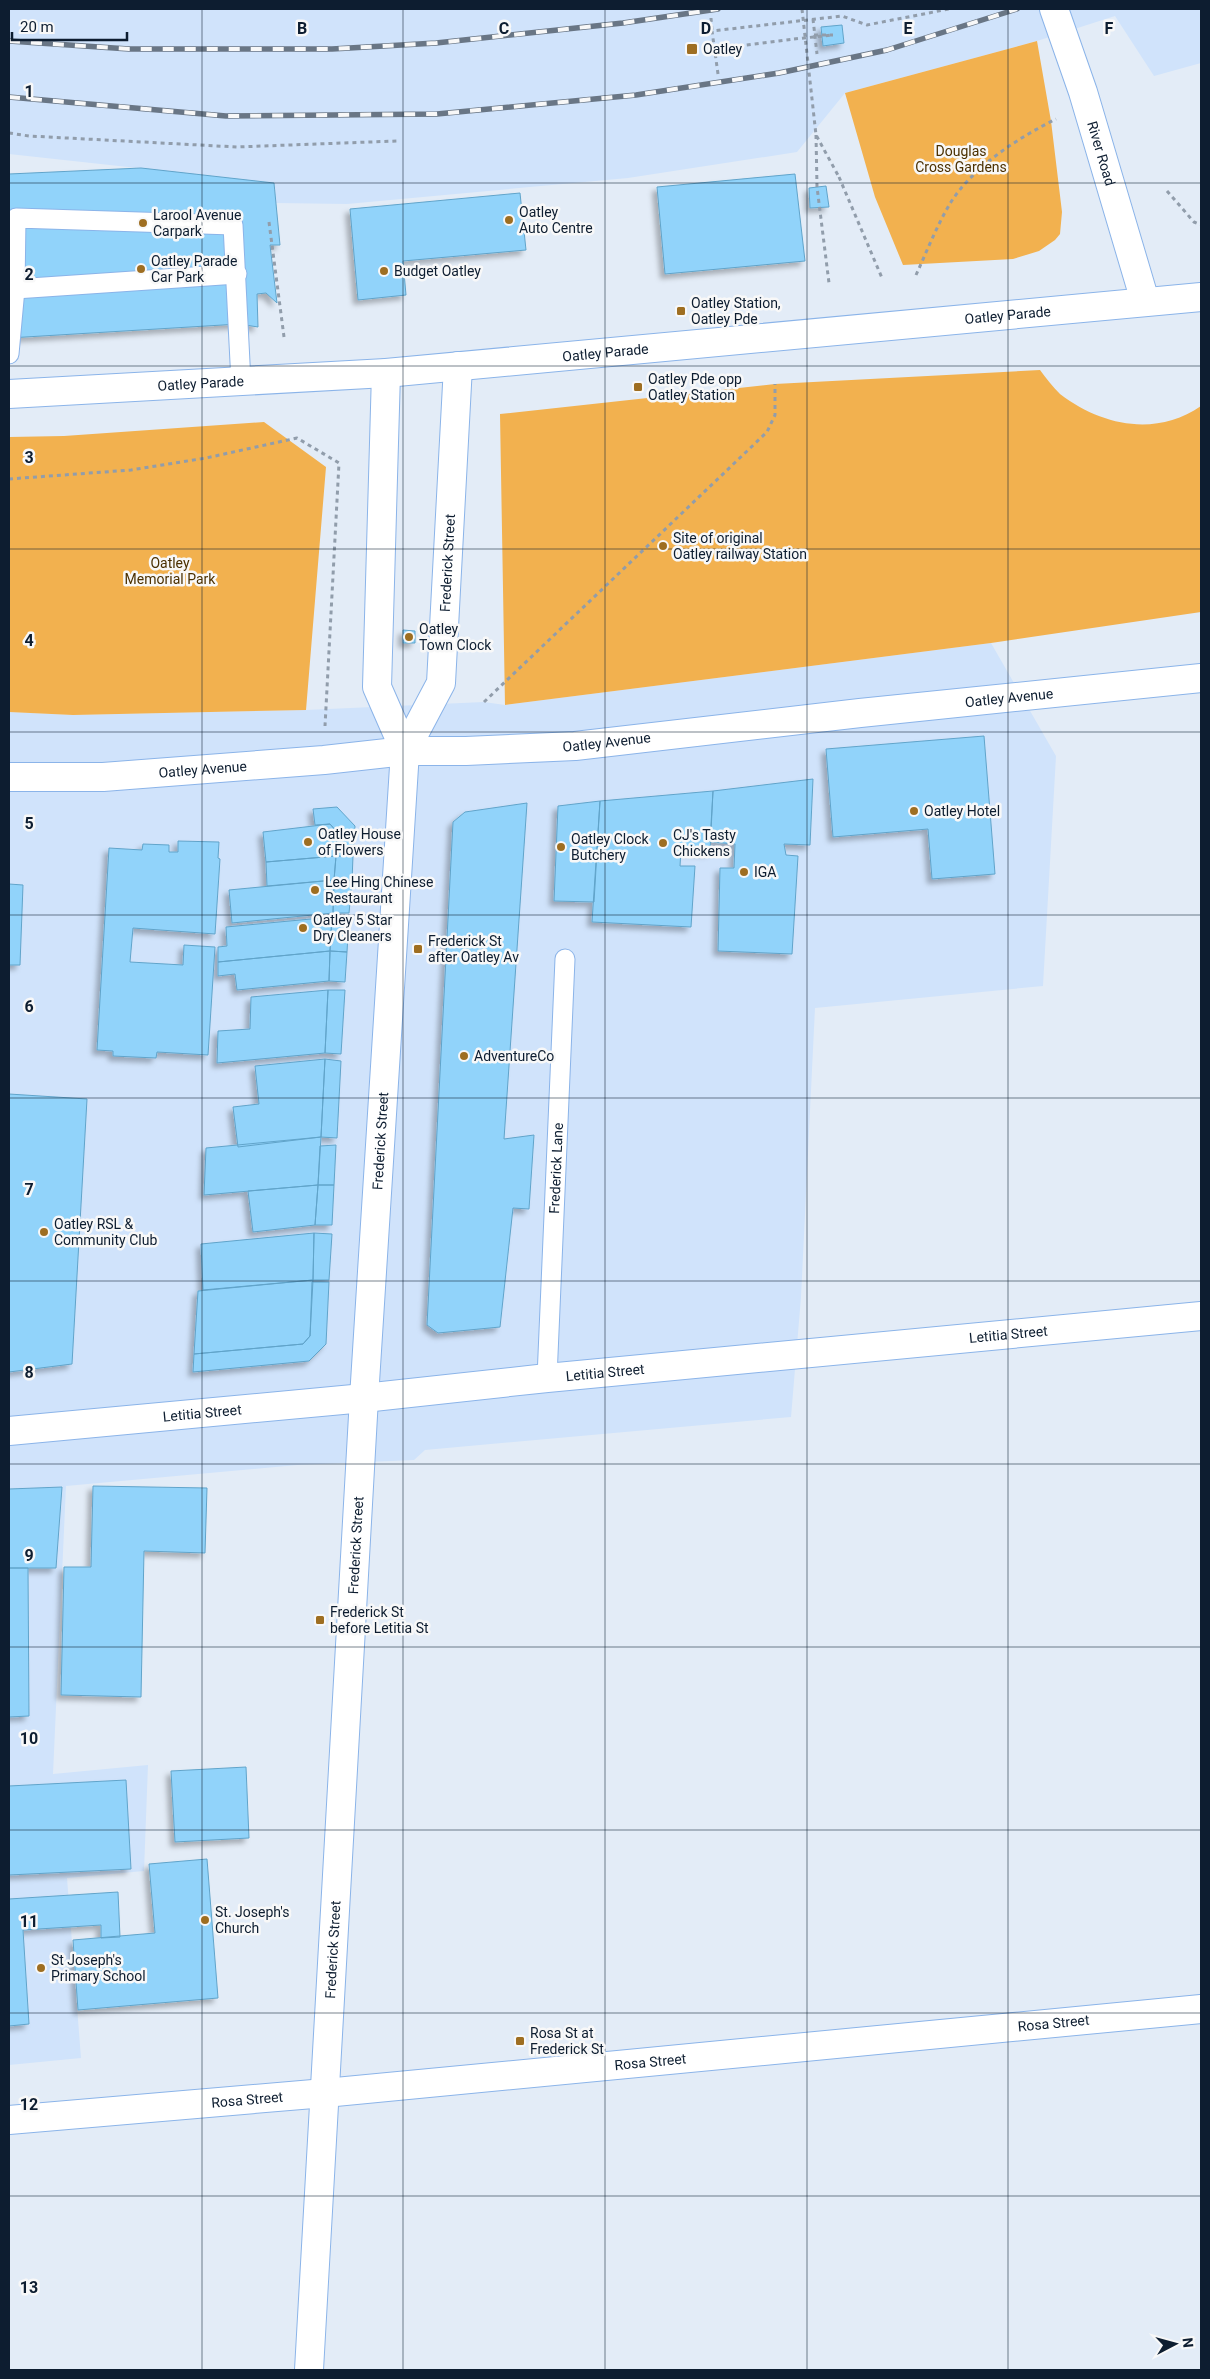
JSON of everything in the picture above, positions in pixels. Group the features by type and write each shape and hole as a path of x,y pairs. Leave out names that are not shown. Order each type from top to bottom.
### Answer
{"street":[{"name":"River Road","path":"1054,9 1086,101 1145,301"},
{"name":"Oatley Parade","path":"9,394 386,373 1201,297"},
{"name":"Frederick Street","path":"309,2370 364,1398 405,751 441,682 458,366"},
{"name":"Frederick Street","path":"386,373 377,686 405,751"},
{"name":"Oatley Avenue","path":"9,777 102,777 324,760 405,751 466,751 575,746 860,713 1201,678"},
{"name":"Letitia Street","path":"9,1431 1201,1316"},
{"name":"Rosa Street","path":"9,2120 325,2093 1201,2009"}],"lane":[{"path":"9,354 15,289 16,218 233,224 242,382"},
{"path":"15,289 236,274"},
{"name":"Frederick Lane","path":"547,1378 565,959"}],"path":[{"path":"802,9 816,136 818,197 830,283"},
{"path":"712,31 842,16 867,25 949,9"},
{"path":"711,18 718,74"},
{"path":"813,19 817,54"},
{"path":"715,49 833,35 814,34"},
{"path":"916,275 948,208 968,182 992,159 1056,119"},
{"path":"9,133 29,136 237,147 396,141"},
{"path":"816,136 839,177 882,278"},
{"path":"1167,191 1194,222 1201,225"},
{"path":"269,222 284,337"},
{"path":"484,702 767,432 775,415 775,384"},
{"path":"9,480 131,470 206,458 297,438 338,463 324,760"}],"shaded area":[{"path":"9,9 1201,9 1201,63 1154,76 1115,16 1037,41 845,93 797,152 628,178 347,204 276,203 274,183 9,154"},
{"path":"991,643 1056,756 1043,986 815,1008 801,1297 791,1417 425,1450 414,1460 297,1465 66,1486 53,1774 148,1765 144,1871 67,1878 81,2058 9,2065 9,712 73,715 306,710 484,702 505,705"}],"green space":[{"name":"Douglas Cross Gardens","path":"1037,41 1051,121 1062,212 1060,234 1055,240 1039,251 1013,259 903,265 875,197 845,93"},
{"path":"1040,370 1060,394 1093,414 1111,420 1129,424 1166,422 1184,416 1201,406 1201,612 991,643 505,705 500,414 775,384"},
{"name":"Oatley Memorial Park","path":"264,422 326,467 306,710 73,715 9,712 9,437 64,436"}],"building":[{"path":"842,25 844,43 823,46 821,27"},
{"name":"Oatley Parade Car Park","path":"141,168 274,183 280,245 270,245 277,303 266,293 257,294 258,327 239,324 9,338 9,174"},
{"path":"795,174 805,261 665,274 657,187"},
{"path":"826,186 829,207 810,208 809,188"},
{"path":"520,193 526,250 403,261 406,295 358,300 350,209"},
{"name":"Oatley Town Clock","path":"403,630 415,631 415,643 403,643"},
{"path":"984,736 995,874 932,879 928,829 833,837 826,749"},
{"path":"813,779 810,845 784,844 786,855 798,856 792,954 718,951 720,868 734,868 735,844 710,842 713,791"},
{"path":"713,791 710,852 681,850 680,866 695,866 691,927 592,922 600,801"},
{"path":"600,801 594,902 554,901 558,806"},
{"path":"527,803 504,1139 534,1135 529,1209 513,1208 500,1327 438,1333 427,1325 453,822 465,812"},
{"path":"337,807 355,826 353,856 336,856 337,832 330,824 315,825 313,809"},
{"path":"330,824 337,832 336,856 266,862 263,832"},
{"path":"178,841 219,842 218,858 220,859 215,934 133,928 130,962 183,965 184,945 215,947 208,1055 157,1052 156,1058 113,1056 113,1051 97,1050 109,848 142,850 143,844 169,845 169,852 178,852"},
{"path":"336,856 334,880 267,886 266,862"},
{"path":"336,856 353,856 352,881 334,880"},
{"path":"334,880 333,913 232,923 229,890"},
{"path":"334,880 352,881 349,913 333,913"},
{"path":"9,884 23,885 20,965 9,965"},
{"path":"332,917 330,951 218,962 218,947 227,946 226,927"},
{"path":"332,917 349,917 347,952 330,951"},
{"path":"330,951 329,981 237,990 235,974 218,976 218,962"},
{"path":"330,951 347,952 345,982 329,981"},
{"path":"328,990 325,1053 217,1063 218,1031 250,1029 251,997"},
{"path":"328,990 345,990 341,1054 325,1053"},
{"path":"325,1059 321,1137 238,1147 233,1107 259,1104 255,1066"},
{"path":"325,1059 341,1061 337,1138 321,1137"},
{"name":"Oatley RSL & Community Club","path":"9,1094 87,1099 72,1364 9,1372"},
{"path":"321,1137 318,1185 204,1195 206,1148"},
{"path":"336,1145 334,1185 318,1185 320,1146"},
{"path":"318,1185 315,1225 253,1232 248,1191"},
{"path":"318,1185 334,1185 332,1225 315,1225"},
{"path":"314,1233 313,1280 203,1290 201,1244"},
{"path":"314,1233 332,1234 329,1280 313,1280"},
{"path":"313,1280 310,1336 303,1344 194,1354 198,1291"},
{"path":"312,1282 329,1282 326,1344 309,1361 193,1372 194,1354 303,1344 310,1336"},
{"path":"93,1486 207,1488 205,1553 144,1551 141,1697 61,1695 64,1567 91,1567"},
{"path":"62,1487 56,1568 9,1568 9,1489"},
{"path":"9,1568 28,1568 29,1716 9,1717"},
{"path":"246,1767 249,1838 175,1842 171,1771"},
{"path":"126,1780 131,1869 9,1875 9,1786"},
{"path":"207,1859 218,1998 78,2010 73,1940 155,1933 149,1864"},
{"path":"118,1892 120,1937 101,1938 101,1925 23,1930 29,2024 9,2026 9,1899"}],"railway":[{"path":"9,41 129,49 332,49 436,43 623,23 718,9"},
{"path":"9,97 226,116 437,114 636,95 779,73 887,50 1017,9"}],"place":[{"name":"Oatley","path":"692,49"},
{"name":"Oatley Auto Centre","path":"509,220"},
{"name":"Larool Avenue Carpark","path":"143,223"},
{"name":"Oatley Parade Car Park","path":"141,269"},
{"name":"Budget Oatley","path":"384,271"},
{"name":"Oatley Station, Oatley Pde","path":"681,311"},
{"name":"Oatley Pde opp Oatley Station","path":"638,387"},
{"name":"Site of original Oatley railway Station","path":"663,546"},
{"name":"Oatley Town Clock","path":"409,637"},
{"name":"Oatley Hotel","path":"914,811"},
{"name":"Oatley House of Flowers","path":"308,842"},
{"name":"CJ's Tasty Chickens","path":"663,843"},
{"name":"Oatley Clock Butchery","path":"561,847"},
{"name":"IGA","path":"744,872"},
{"name":"Lee Hing Chinese Restaurant","path":"315,890"},
{"name":"Oatley 5 Star Dry Cleaners","path":"303,928"},
{"name":"Frederick St after Oatley Av","path":"418,949"},
{"name":"AdventureCo","path":"464,1056"},
{"name":"Oatley RSL & Community Club","path":"44,1232"},
{"name":"Frederick St before Letitia St","path":"320,1620"},
{"name":"St. Joseph's Church","path":"205,1920"},
{"name":"St Joseph's Primary School","path":"41,1968"},
{"name":"Rosa St at Frederick St","path":"520,2041"}]}
